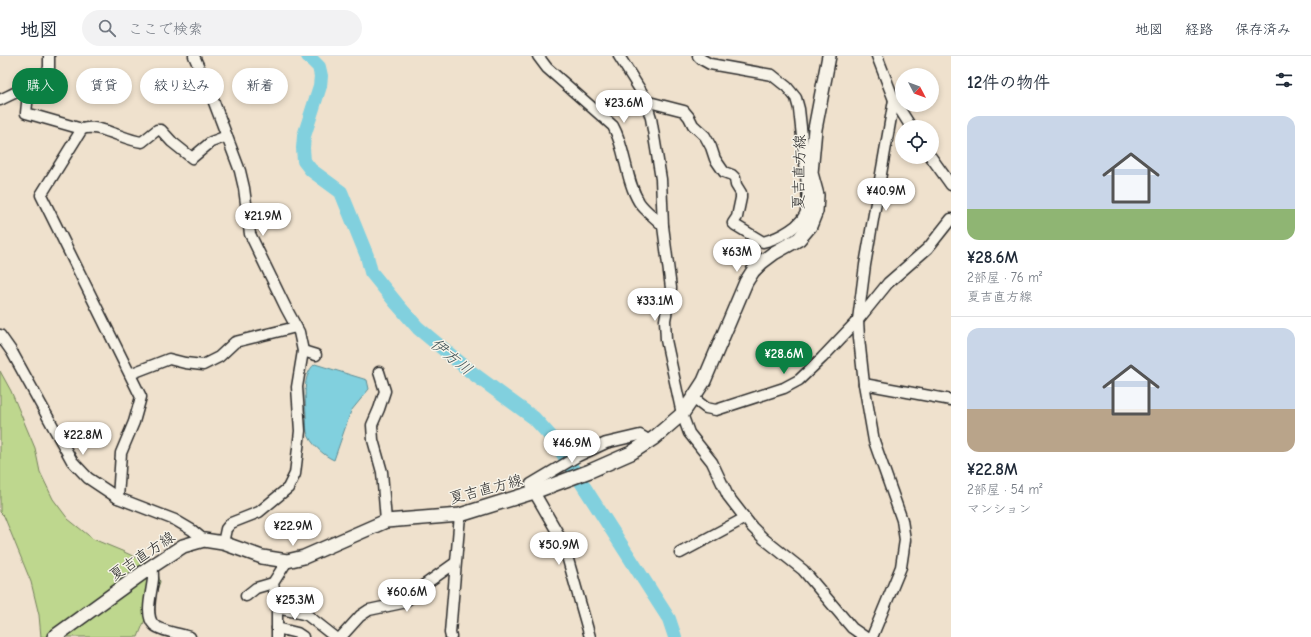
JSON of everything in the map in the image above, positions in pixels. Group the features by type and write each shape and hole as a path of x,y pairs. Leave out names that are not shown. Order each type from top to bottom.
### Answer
{"main road":[{"name":"夏吉直方線","path":"54,637 152,566 183,546 204,540 223,543 262,557 286,561 304,557 386,521 460,514 534,492 590,471 631,453 650,441 682,414 704,381 746,282 753,271 774,253 799,239 810,226 816,211 817,195 809,173 815,129 829,56"}],"street":[{"path":"49,56 49,68"},
{"path":"194,56 212,97 240,171 244,188 250,234 299,332 303,351 298,388 300,431 295,474 288,488 259,512 231,523 226,529 223,543"},
{"path":"538,56 548,68 613,126 618,136 631,183 640,202 663,226"},
{"path":"619,56 644,96 651,118 661,179 663,226 671,288 666,320 666,340 682,414 689,432 712,462 728,496 745,518 764,538 803,570 852,628 873,636 902,567 905,540 902,520 874,440 864,384 858,320 865,265 894,100"},
{"path":"645,101 684,111 693,125 705,136 715,159 724,172 735,178 736,185 741,193 742,198 733,222 735,225 763,242 771,240 795,226 803,217 807,208 809,173 796,98 787,87 772,75 710,64 698,56"},
{"path":"877,56 894,100 907,120"},
{"path":"0,100 12,94"},
{"path":"27,104 26,113 82,129"},
{"path":"118,498 121,453 134,422 141,397 41,195 82,129 89,126 132,141 142,142 157,130 161,130 172,142 192,158 211,142 227,136"},
{"path":"935,164 951,185"},
{"path":"693,398 706,408 716,410 784,388 799,380 858,320 888,283 928,248 951,219"},
{"path":"130,374 169,359 203,365 219,357 235,342 296,327"},
{"path":"0,335 12,352 72,461 88,478 118,498 175,520 192,530 204,540"},
{"path":"303,351 316,355"},
{"path":"379,372 384,391 379,409 372,425 373,440 382,472 386,521"},
{"path":"864,384 951,400"},
{"path":"590,637 563,542 534,492 531,484 578,456 606,444 640,435 650,441"},
{"path":"451,637 450,633 455,563 460,514"},
{"path":"680,553 745,518"},
{"path":"246,596 256,588 272,583 286,561"},
{"path":"341,637 364,613 369,610 402,603 455,563"},
{"path":"152,566 153,577 149,608 150,619 154,625 190,637"},
{"path":"272,583 277,608 277,633 298,634 303,637"},
{"path":"277,608 307,615 335,637"}],"green space":[{"path":"0,371 11,391 35,448 40,472 53,499 68,519 93,539 150,564 158,574 160,582 138,637 41,637 39,615 31,582 4,516 0,512"}],"water":[{"path":"315,364 367,380 369,389 351,411 334,460 318,449 307,432 305,388 308,375"}],"waterway":[{"name":"伊方川","path":"308,56 319,67 321,76 320,86 304,136 304,161 311,170 341,192 367,256 371,272 418,328 471,372 534,418 554,440 669,619 675,637"}]}
